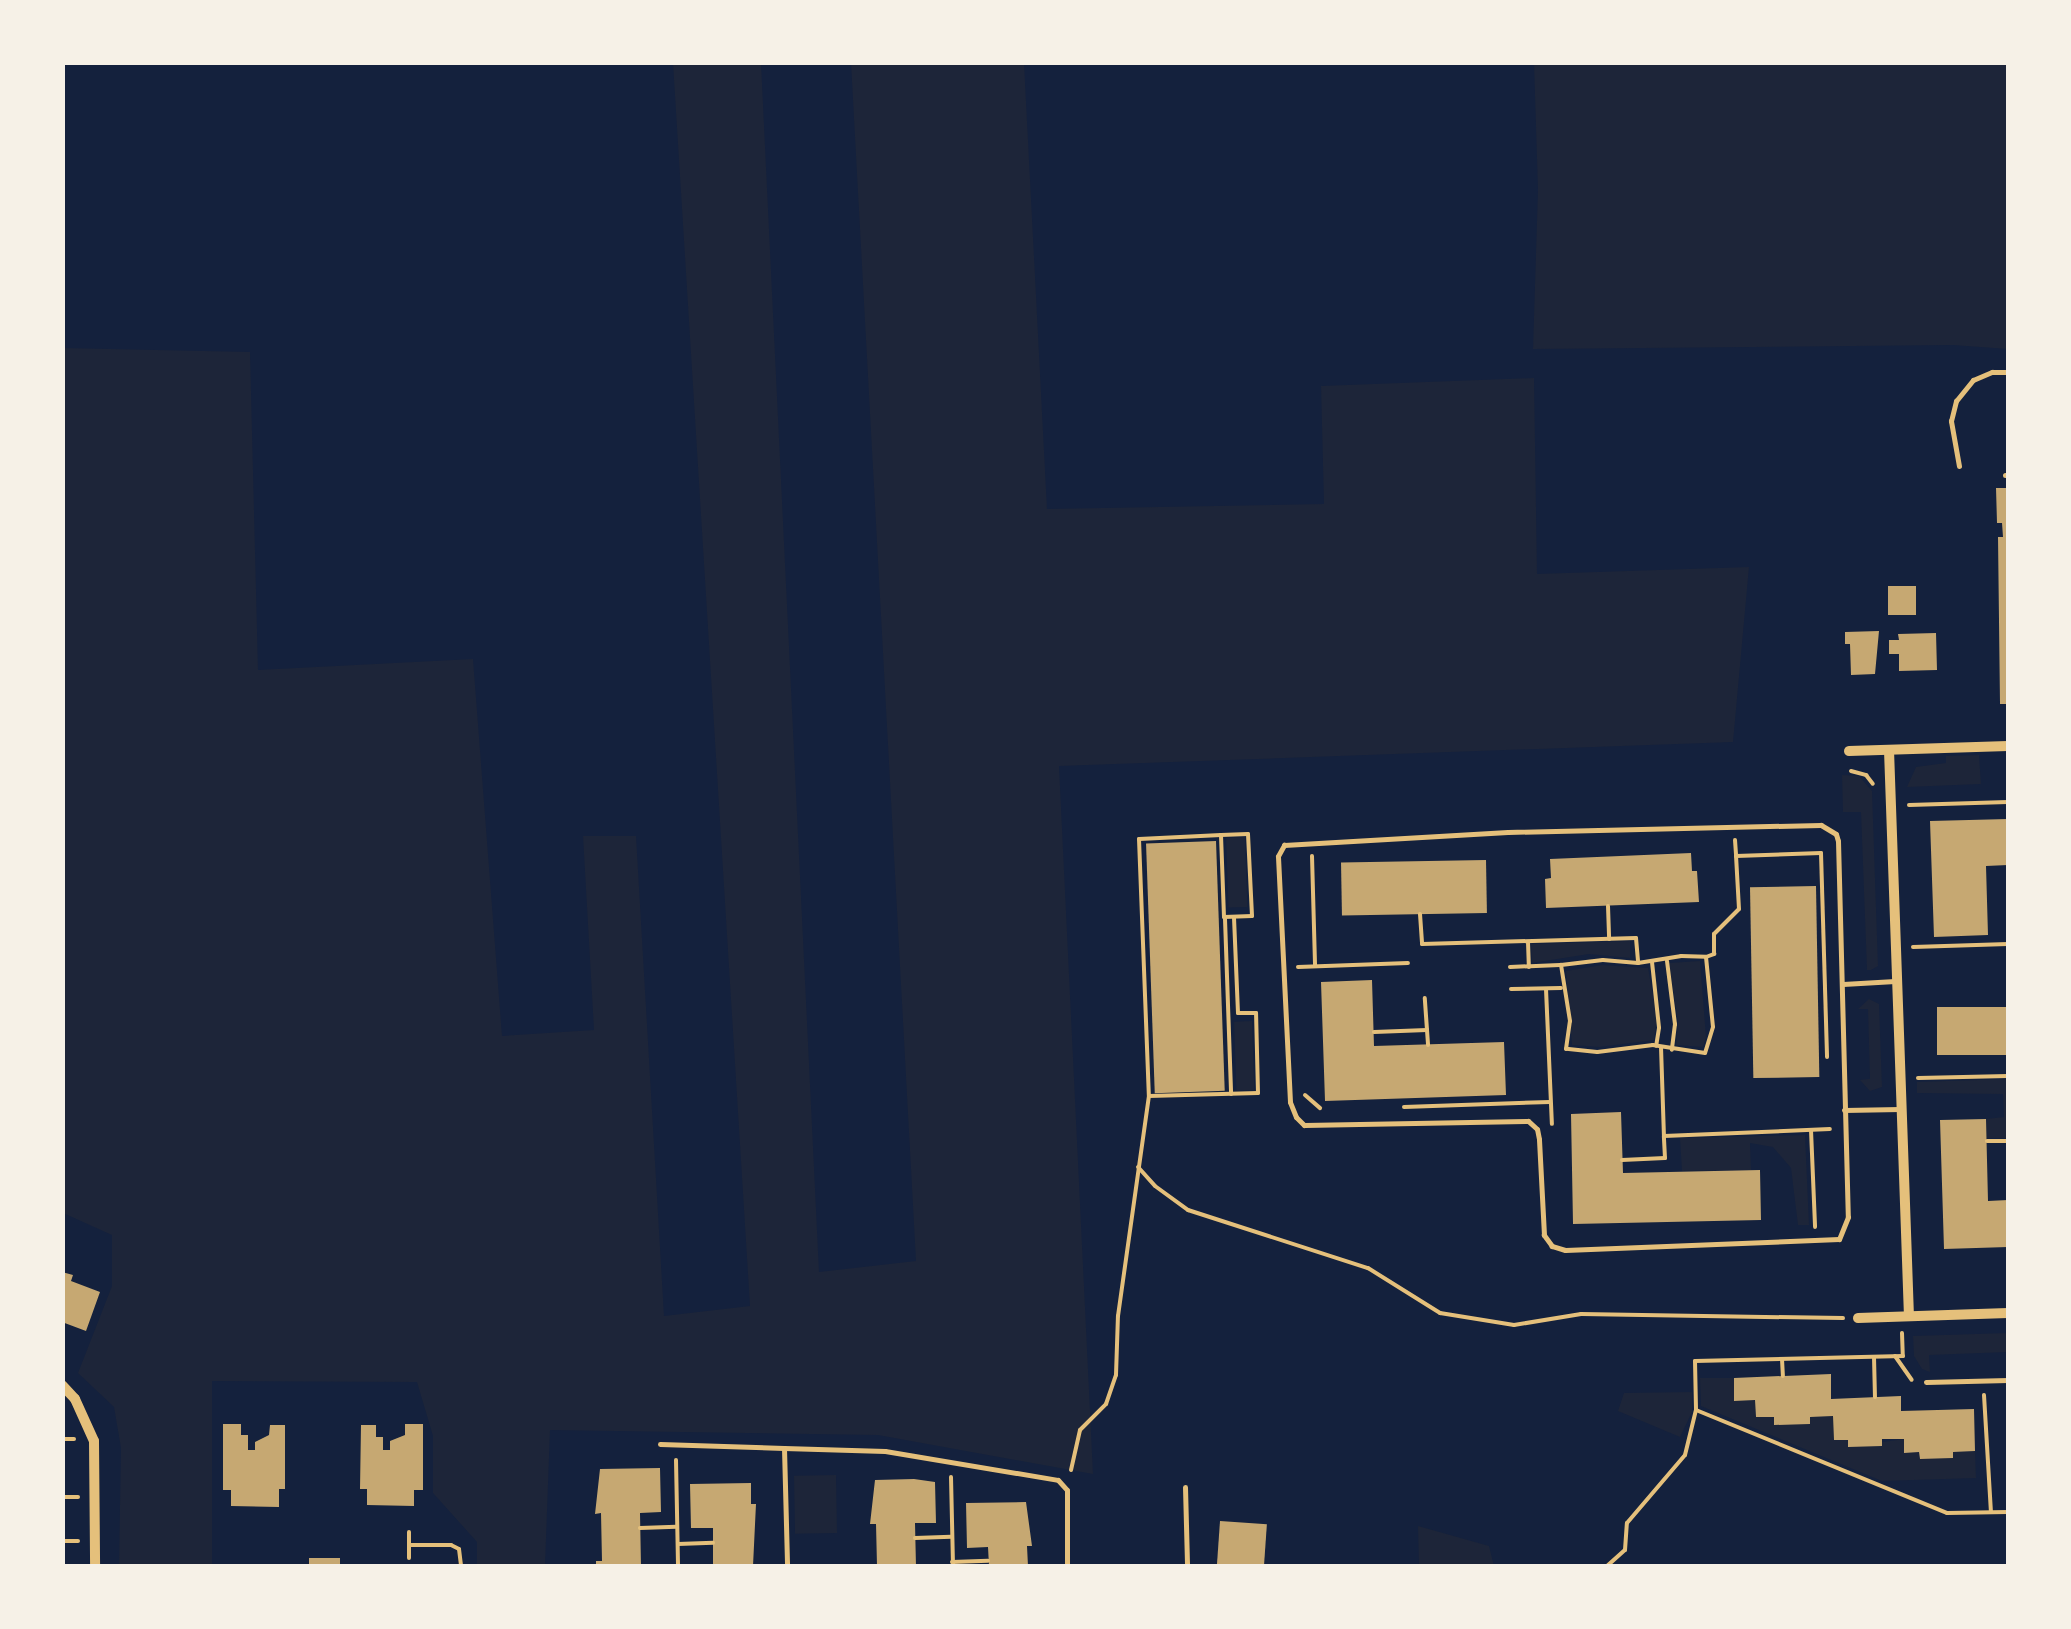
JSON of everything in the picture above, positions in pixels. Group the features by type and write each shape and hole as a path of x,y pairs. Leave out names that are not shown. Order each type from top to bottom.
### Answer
{"street":[{"path":"1849,751 2008,746"},
{"path":"1888,750 1908,1316"},
{"path":"1858,1318 2008,1313"},
{"path":"62,1385 75,1399 94,1440 95,1566"}],"lane":[{"path":"1960,466 1951,421 1956,401 1973,380 1992,372 2008,372"},
{"path":"1821,825 1836,834 1838,841 1844,1110 1848,1217 1844,1234 1832,1242 1565,1250 1552,1246 1544,1235 1539,1139 1537,1129 1528,1121 1304,1124 1296,1117 1290,1102 1278,856 1284,845 1295,842 1508,832 1821,825"},
{"path":"1843,984 1896,981"},
{"path":"1844,1110 1900,1109"},
{"path":"1926,1382 2008,1380"},
{"path":"660,1444 886,1451 1058,1480 1067,1490 1067,1566"},
{"path":"784,1448 787,1566"},
{"path":"1186,1487 1187,1566"}],"path":[{"path":"1852,771 1866,775 1876,794"},
{"path":"1904,805 2008,802"},
{"path":"1067,1490 1080,1430 1106,1404 1116,1375 1118,1316 1149,1096 1140,839 1248,834 1252,916 1224,917"},
{"path":"1221,835 1232,1094"},
{"path":"1510,967 1602,960 1638,964 1714,954 1714,934 1738,909 1735,840 1720,840"},
{"path":"1736,856 1820,853 1827,1065"},
{"path":"1312,855 1315,966"},
{"path":"1608,906 1609,939"},
{"path":"1420,914 1422,944 1636,938 1638,964"},
{"path":"1149,1096 1258,1093 1256,1013 1238,1013 1234,917"},
{"path":"1528,942 1529,967"},
{"path":"1909,947 2008,944"},
{"path":"1560,966 1570,1020 1566,1048 1597,1052 1658,1046 1705,1052 1712,1027 1706,957"},
{"path":"1667,960 1676,1024 1672,1050"},
{"path":"1622,1160 1665,1158 1660,1028 1652,962"},
{"path":"1298,984 1298,967 1408,963"},
{"path":"1511,990 1562,988"},
{"path":"1546,989 1553,1141"},
{"path":"1426,998 1428,1045"},
{"path":"1374,1032 1427,1030"},
{"path":"1912,1078 2008,1076"},
{"path":"1304,1092 1314,1105 1330,1109"},
{"path":"1390,1107 1552,1102"},
{"path":"1664,1136 1845,1128"},
{"path":"1800,1228 1816,1228 1811,1130"},
{"path":"1987,1141 2008,1140"},
{"path":"1138,1167 1155,1186 1188,1210 1368,1268 1440,1313 1514,1325 1581,1314 1858,1318"},
{"path":"1607,1566 1625,1550 1626,1523 1685,1455 1696,1410 1694,1361 1903,1356 1902,1333"},
{"path":"1895,1356 1914,1383"},
{"path":"1874,1357 1875,1397"},
{"path":"1782,1359 1782,1376"},
{"path":"1971,1395 1986,1395 1990,1512"},
{"path":"1696,1410 1946,1514 2008,1512"},
{"path":"62,1439 79,1439"},
{"path":"676,1445 678,1566"},
{"path":"950,1462 952,1564 988,1561"},
{"path":"62,1497 83,1496"},
{"path":"640,1528 677,1526"},
{"path":"409,1532 409,1558"},
{"path":"915,1538 952,1538"},
{"path":"62,1541 83,1541"},
{"path":"678,1544 713,1542"},
{"path":"409,1544 451,1544 459,1549 462,1566"}],"shaded area":[{"path":"673,63 761,63 819,1272 916,1261 851,63 1024,63 1047,509 1324,504 1321,386 1534,378 1537,574 1749,567 1733,742 1059,766 1093,1474 878,1435 550,1430 545,1566 477,1566 477,1542 433,1493 433,1436 417,1382 212,1381 212,1566 119,1566 121,1448 114,1407 78,1373 112,1286 112,1235 63,1213 63,348 250,352 258,670 473,659 502,1036 594,1030 583,836 636,836 664,1316 750,1306"},
{"path":"1534,63 2008,63 2008,349 1953,345 1533,349 1538,190"},
{"path":"1979,755 1981,784 1907,787 1916,767 1946,763 1946,756"},
{"path":"1842,775 1859,776 1872,791 1878,966 1871,970 1867,970 1861,812 1843,812"},
{"path":"1245,837 1247,907 1228,908 1226,838"},
{"path":"1630,941 1630,958 1589,954 1532,963 1531,944"},
{"path":"1700,961 1706,1037 1703,1047 1676,1045 1678,1022 1669,963"},
{"path":"1602,965 1648,968 1657,1017 1654,1040 1599,1047 1572,1045 1566,971"},
{"path":"1869,999 1879,1004 1882,1087 1870,1091 1860,1080 1870,1079 1868,1009 1858,1009"},
{"path":"1252,1021 1254,1090 1236,1091 1234,1022"},
{"path":"2008,1079 2008,1138 1986,1138 1986,1119 2004,1117 2003,1094 1917,1093 1917,1082"},
{"path":"1805,1135 1809,1225 1798,1225 1791,1168 1773,1147 1750,1143 1751,1170 1682,1171 1680,1138"},
{"path":"2008,1333 2008,1352 1929,1355 1930,1372 1922,1369 1914,1356 1913,1336"},
{"path":"1700,1378 1734,1378 1734,1400 1755,1400 1756,1417 1774,1417 1775,1425 1809,1424 1810,1417 1833,1416 1834,1440 1848,1440 1849,1447 1904,1439 1904,1453 1919,1452 1920,1459 1952,1458 1953,1452 1975,1451 1976,1478 1882,1481 1701,1406"},
{"path":"1692,1392 1692,1412 1680,1437 1618,1411 1624,1393"},
{"path":"836,1475 837,1533 795,1534 794,1476"},
{"path":"1418,1526 1489,1546 1494,1566 1419,1566"}],"building":[{"path":"1996,488 2008,488 2008,704 2000,704 1998,537 2003,537 2002,523 1997,523"},
{"path":"1888,586 1916,586 1916,615 1888,615"},
{"path":"1879,631 1875,674 1851,675 1850,644 1845,644 1845,632"},
{"path":"1936,633 1937,670 1899,671 1899,654 1889,654 1889,640 1899,640 1898,634"},
{"path":"2008,819 2008,865 1986,866 1988,935 1934,937 1930,821"},
{"path":"1216,841 1225,1091 1155,1093 1146,843"},
{"path":"1691,853 1692,871 1697,871 1699,902 1546,908 1545,879 1551,878 1550,859"},
{"path":"1486,860 1487,913 1342,916 1341,863"},
{"path":"1816,886 1819,1077 1753,1078 1750,887"},
{"path":"1372,980 1374,1046 1504,1042 1506,1095 1325,1101 1321,982"},
{"path":"1937,1007 2008,1007 2008,1055 1937,1055"},
{"path":"1621,1112 1623,1173 1760,1170 1761,1220 1573,1224 1571,1114"},
{"path":"1986,1119 1988,1201 2008,1200 2008,1247 1944,1249 1940,1120"},
{"path":"62,1272 73,1275 71,1281 100,1292 86,1331 62,1322"},
{"path":"1831,1374 1831,1399 1901,1396 1901,1411 1974,1409 1975,1451 1953,1452 1953,1458 1920,1459 1919,1452 1904,1453 1904,1439 1882,1439 1882,1446 1848,1447 1848,1440 1834,1440 1833,1416 1810,1417 1810,1424 1774,1425 1774,1417 1756,1417 1755,1400 1734,1401 1734,1378"},
{"path":"223,1424 241,1424 241,1435 248,1435 248,1450 255,1450 255,1442 269,1435 270,1425 285,1425 285,1489 279,1489 279,1507 231,1506 231,1490 223,1490"},
{"path":"405,1424 423,1424 423,1490 414,1490 414,1506 367,1505 367,1489 360,1489 361,1425 376,1425 376,1437 383,1437 383,1450 390,1450 390,1441 405,1435"},
{"path":"660,1468 661,1512 640,1513 641,1566 596,1566 596,1561 602,1561 601,1513 595,1514 600,1469"},
{"path":"875,1480 935,1482 936,1523 915,1523 916,1566 877,1566 876,1524 870,1524"},
{"path":"751,1483 751,1504 756,1504 753,1566 713,1566 713,1528 691,1528 690,1484"},
{"path":"1026,1502 1032,1546 1027,1546 1028,1566 989,1566 988,1547 967,1548 966,1503"},
{"path":"1220,1521 1267,1524 1264,1566 1217,1566"},
{"path":"309,1558 340,1558 340,1566 309,1566"}]}
